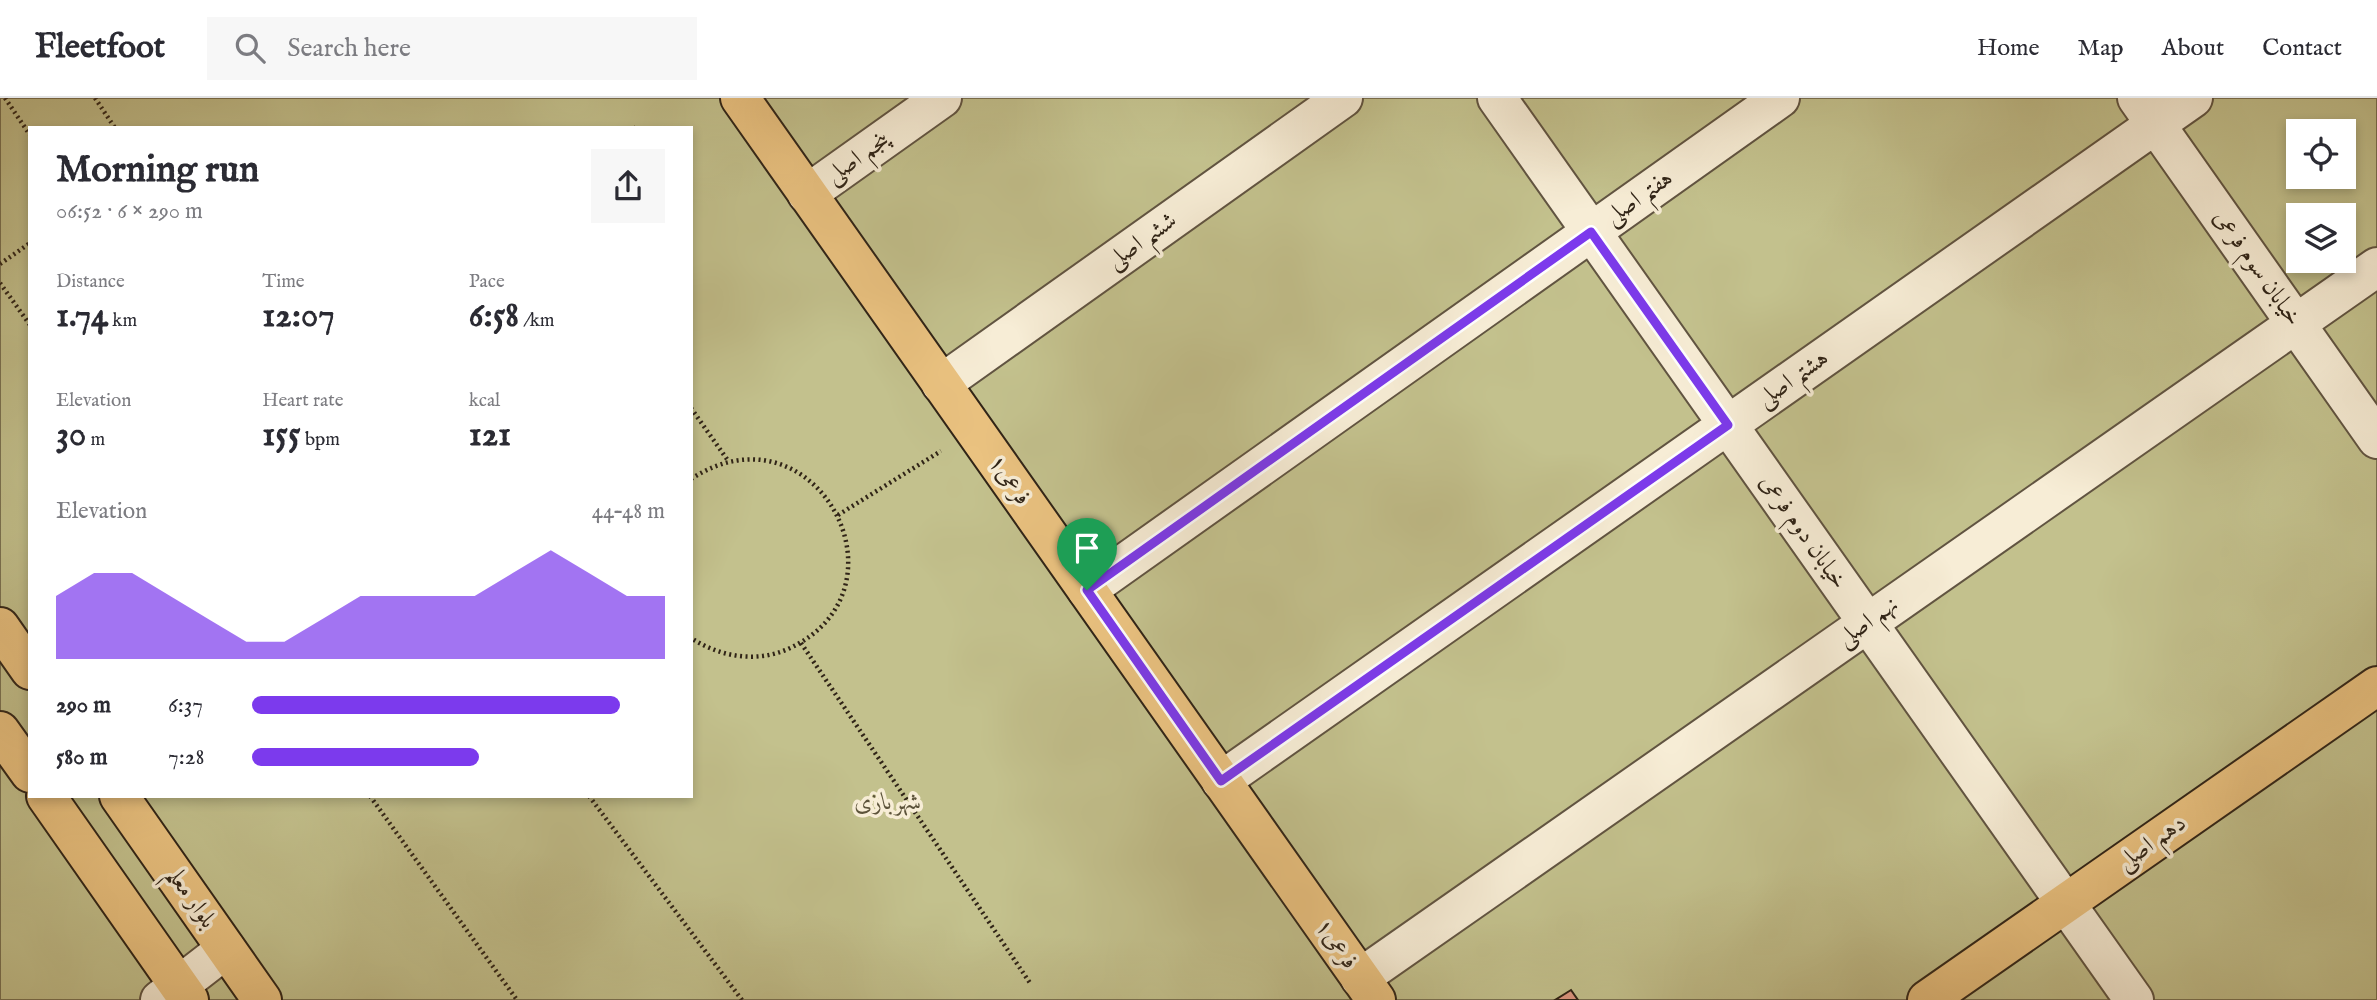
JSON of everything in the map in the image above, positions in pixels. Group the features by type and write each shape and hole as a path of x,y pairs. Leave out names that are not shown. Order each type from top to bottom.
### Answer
{"main road":[{"name":"فرعی۱","path":"740,98 1368,989"},
{"path":"0,628 28,667"},
{"name":"دهم اصلی","path":"1927,1000 2377,686"},
{"path":"0,731 28,770"},
{"path":"47,798 176,995"},
{"name":"بلوار معلم","path":"120,798 262,1000"}],"street":[{"name":"پنجم اصلی","path":"807,194 942,98"},
{"name":"ششم اصلی","path":"941,384 1343,98"},
{"name":"خیابان دوم فرعی","path":"1497,98 2134,1000"},
{"name":"هفتم اصلی","path":"1087,590 1780,98"},
{"name":"هشتم اصلی","path":"1221,781 1728,425 2146,111 2193,98"},
{"name":"خیابان سوم فرعی","path":"2146,111 2377,439"},
{"name":"نهم اصلی","path":"1368,989 1867,623 2377,267"},
{"path":"176,995 226,949"}],"path":[{"path":"5,98 28,132"},
{"path":"95,98 114,126"},
{"path":"0,264 28,244"},
{"path":"0,283 28,322"},
{"path":"693,411 729,462"},
{"path":"838,515 974,430"},
{"path":"693,478 705,469 729,462 762,461 793,469 827,496 838,515 846,538 848,562 844,586 835,609 820,628 801,643 778,653 754,657 729,655 705,648 693,639"},
{"path":"801,643 1030,983"},
{"path":"371,798 517,1000"},
{"path":"590,798 742,1000"}],"green space":[{"name":"شهربازی","path":"0,98 2377,98 2377,1000 0,1000"}],"building":[{"path":"1571,990 1578,1000 1555,1000"}],"route":[{"path":"1591,232 1728,425 1221,781 1087,590 1591,232"}]}
